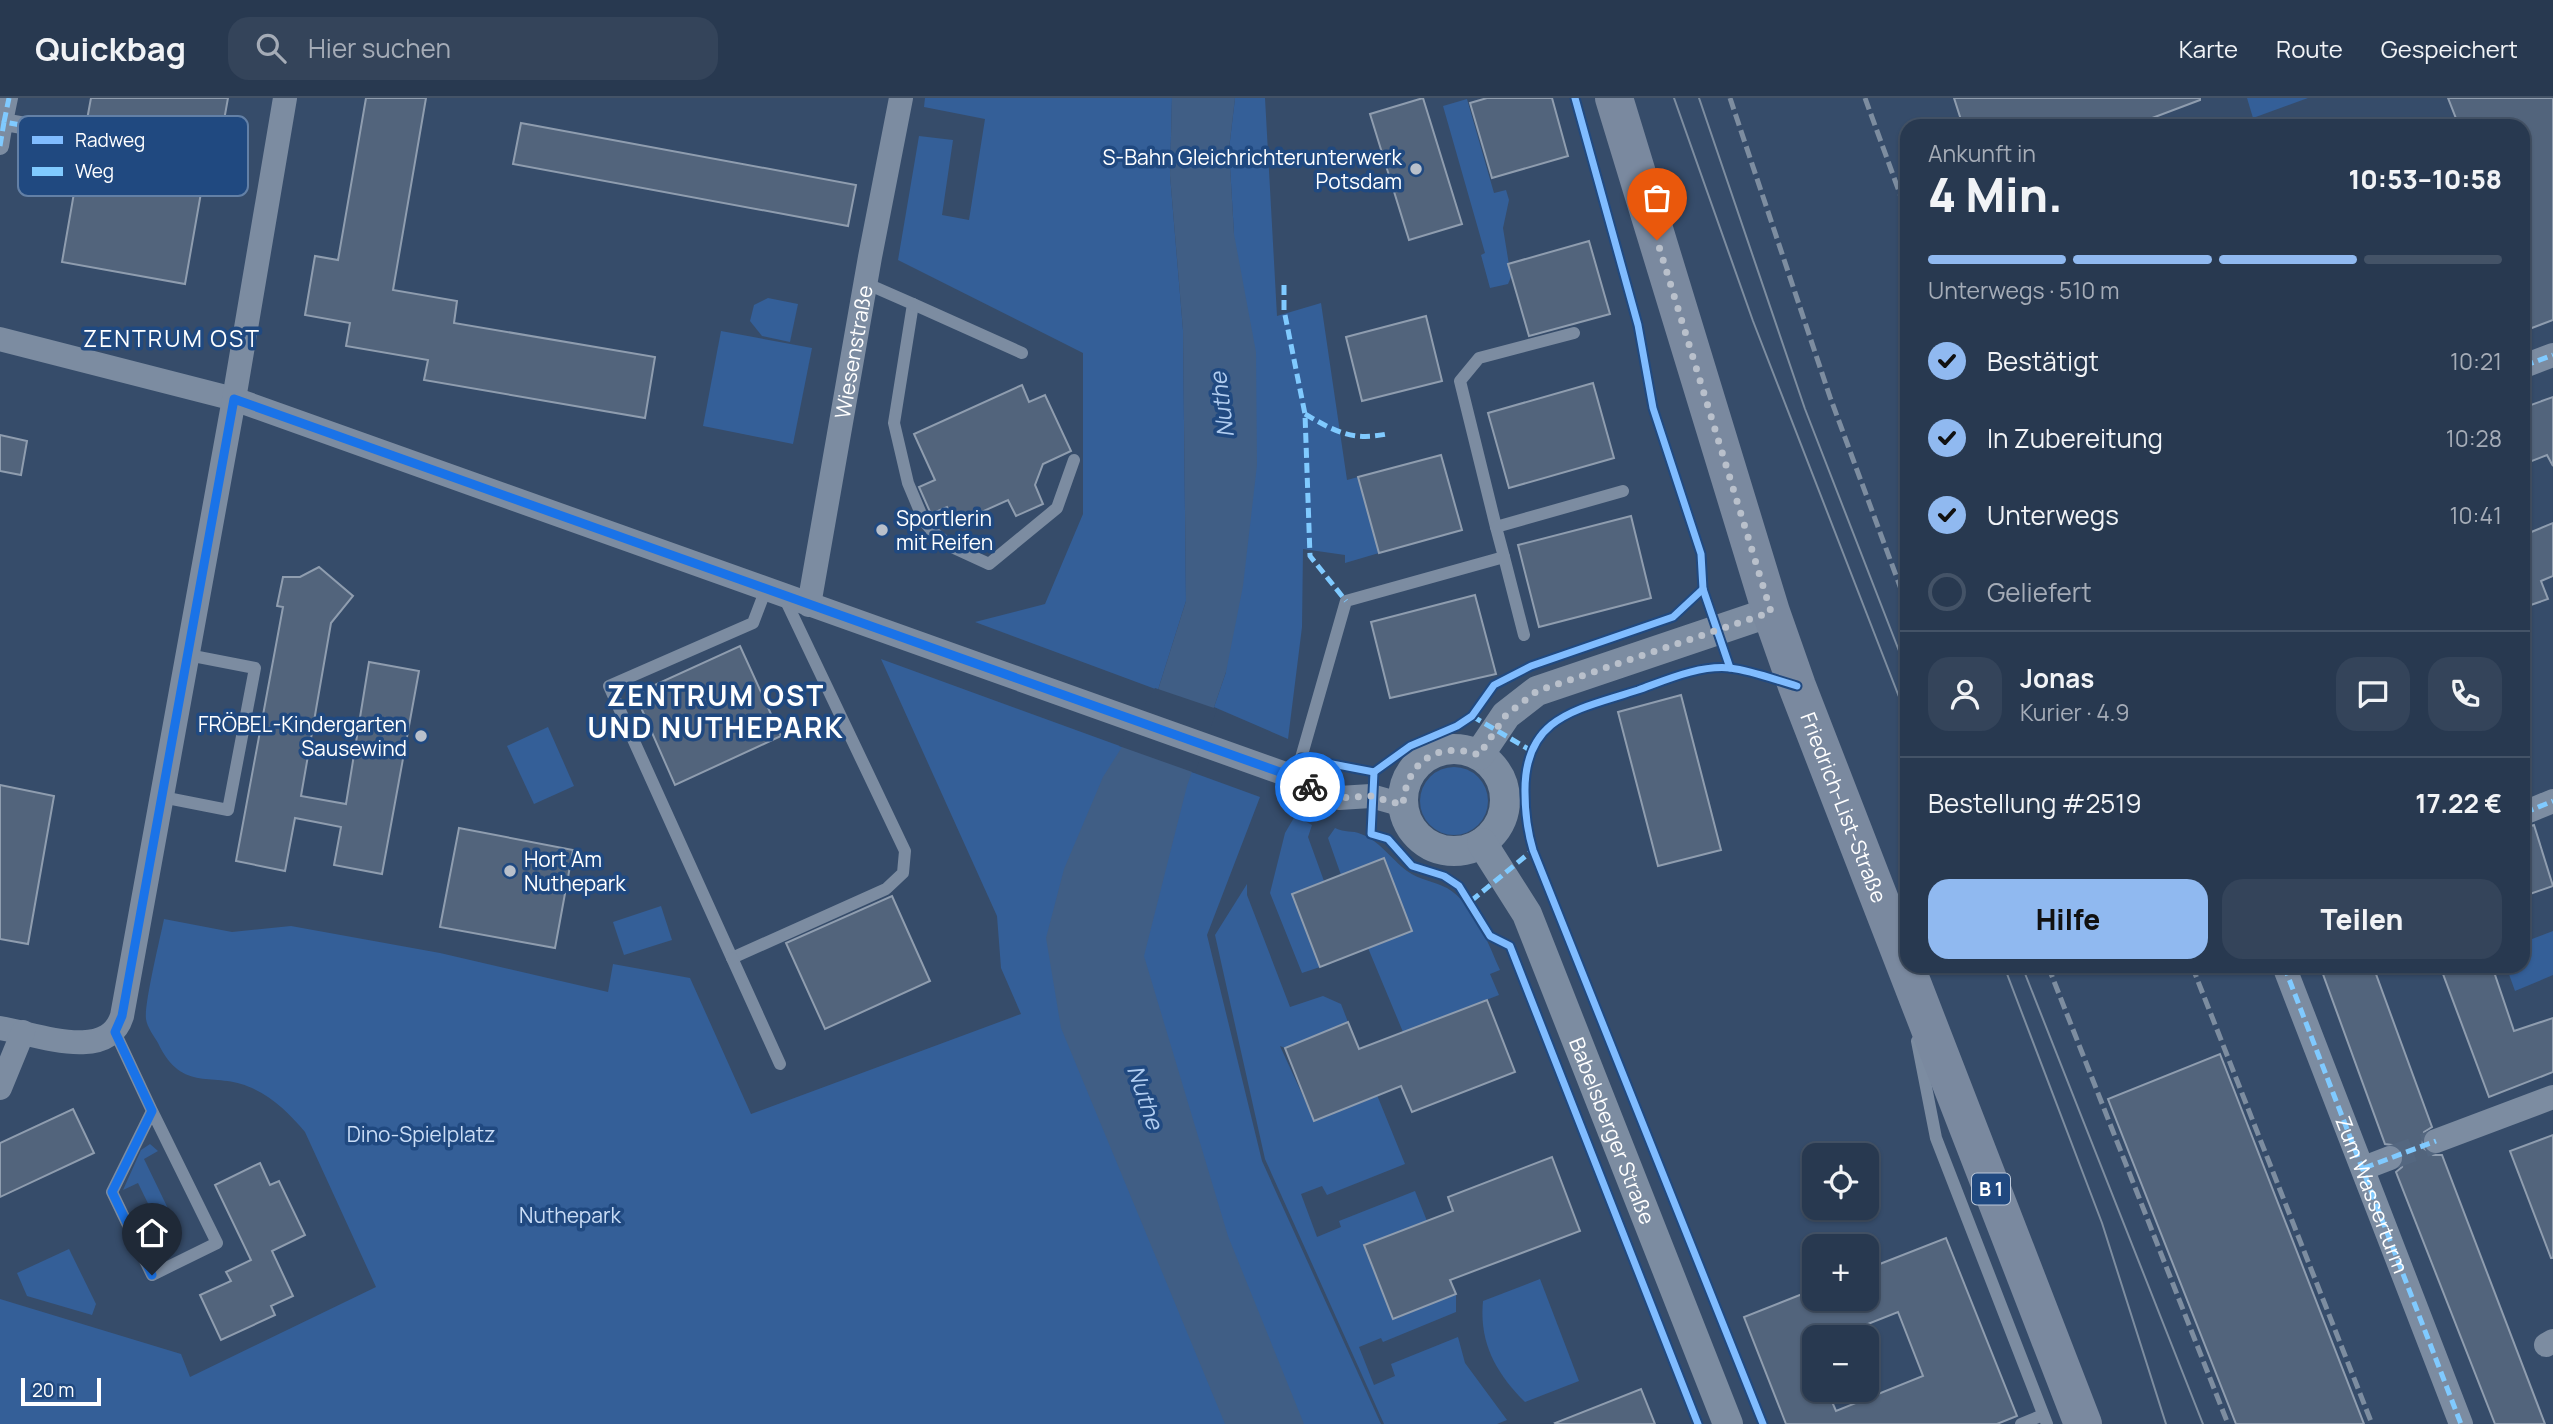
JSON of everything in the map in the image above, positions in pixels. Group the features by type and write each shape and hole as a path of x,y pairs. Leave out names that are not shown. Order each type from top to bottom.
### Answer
{"main road":[{"name":"Friedrich-List-Straße","path":"1614,98 1771,612 1899,955"},
{"name":"Friedrich-List-Straße","path":"1906,973 2083,1424"}],"street":[{"path":"0,146 9,98"},
{"path":"0,1088 11,1030 92,1044 115,1032 122,1016 234,399 285,98"},
{"name":"Wiesenstraße","path":"809,605 865,283 901,98"},
{"path":"5,122 18,124"},
{"path":"0,338 234,399 1291,776 1319,792 1339,798 1371,796 1403,805"},
{"path":"2530,364 2553,355"},
{"path":"1479,755 1506,715 1537,691 1771,612"},
{"path":"1448,749 1479,755 1493,766 1502,781 1505,799 1503,816 1494,832 1482,843 1465,850 1432,846 1418,836 1408,822 1403,805 1404,789 1410,774 1426,757 1448,749"},
{"path":"2530,811 2553,802"},
{"name":"Babelsberger Straße","path":"1482,843 1527,915 1728,1424"},
{"name":"Zum Wasserturm","path":"2287,973 2461,1424"},
{"path":"2436,1141 2553,1097"},
{"path":"2364,1168 2390,1158"}],"lane":[{"path":"865,283 1022,353"},
{"path":"913,304 894,424 908,483 932,531 952,547 989,564 1058,508 1074,460"},
{"path":"1524,635 1460,381 1479,358 1574,334"},
{"path":"1496,527 1623,491"},
{"path":"1291,776 1301,758 1346,601 1504,557"},
{"path":"732,958 886,889 903,873 905,851 774,592"},
{"path":"774,592 754,623 609,686 780,1065"},
{"path":"162,797 228,810 252,681 254,668 188,655"},
{"path":"1899,955 1900,960"},
{"path":"1903,973 1936,1138 2045,1420 2021,1424"},
{"path":"115,1032 217,1243 152,1275 112,1192 152,1111"}],"green space":[{"path":"925,98 1172,98 1170,175 1183,330 1186,601 1158,690 975,622 1045,604 1083,514 1083,353 898,260 919,136 953,140 942,215 969,220 985,119 924,107"},
{"path":"1235,98 1265,98 1277,316 1321,303 1347,480 1358,477 1379,553 1345,563 1345,555 1303,549 1302,627 1288,739 1214,707 1226,672 1234,234 1229,149"},
{"path":"2247,98 2308,98 2253,118"},
{"path":"1467,99 1494,193 1506,190 1509,200 1503,228 1511,277 1508,284 1490,288 1481,255 1485,253 1443,106"},
{"path":"768,298 798,304 790,342 762,336 750,321 754,305"},
{"path":"721,331 812,348 793,444 703,426"},
{"name":"Nuthepark","path":"881,659 1260,797 1207,935 1262,1161 1381,1424 0,1424 0,1299 181,1354 190,1377 376,1287 305,1132 299,1125 274,1102 252,1088 238,1083 188,1075 178,1069 168,1059 151,1031 146,1011 164,919 232,932 291,926 440,953 608,992 613,964 690,978 751,1114 1021,1014 1001,968 997,916"},
{"path":"548,727 574,786 534,804 507,746"},
{"path":"1454,767 1467,770 1478,777 1485,788 1488,801 1485,814 1478,825 1467,832 1454,835 1441,832 1430,825 1423,814 1420,801 1423,788 1430,777 1441,770"},
{"path":"1295,816 1312,825 1308,837 1324,881 1292,894 1320,967 1302,973 1270,893 1285,833"},
{"path":"1335,828 1368,837 1412,874 1447,888 1457,895 1479,925 1500,970 1490,974 1499,995 1403,1032 1368,948 1412,931 1384,858 1341,875 1328,838"},
{"path":"1247,884 1247,895 1290,1007 1323,996 1341,1004 1348,1022 1285,1048 1280,1046 1314,1120 1377,1095 1405,1164 1327,1195 1322,1186 1301,1194 1317,1237 1341,1227 1339,1221 1415,1191 1427,1221 1365,1246 1393,1318 1456,1294 1456,1312 1383,1342 1381,1338 1359,1347 1374,1385 1395,1376 1391,1364 1458,1337 1465,1363 1507,1420 1497,1424 1384,1424 1265,1159 1215,935"},
{"path":"661,906 672,940 624,955 613,922"},
{"path":"2553,931 2553,975 2515,991 2509,973 2530,973 2530,940"},
{"path":"150,1144 158,1151 144,1159 176,1225 162,1232 138,1183 123,1190 141,1150"},
{"path":"69,1249 96,1304 92,1315 27,1296 17,1273"},
{"path":"1540,1279 1579,1381 1525,1402 1498,1368 1487,1344 1482,1316 1483,1301"}],"water":[{"name":"Nuthe","path":"1172,98 1235,98 1229,149 1234,234 1256,352 1257,465 1243,586 1226,672 1187,786 1144,956 1228,1236 1304,1424 1225,1424 1061,1028 1046,938 1064,869 1103,777 1158,690 1186,601 1183,330 1170,175"}],"pier":[{"path":"1155,688 1217,709 1195,773 1119,746"}],"building":[{"path":"91,98 228,98 225,116 88,116"},
{"path":"366,98 426,98 393,290 457,301 454,323 655,357 645,418 424,380 428,360 346,346 350,323 305,315 315,256 338,260"},
{"name":"S-Bahn Gleichrichterunterwerk Potsdam","path":"1423,98 1462,224 1409,240 1370,114"},
{"path":"1487,98 1552,98 1568,156 1492,178 1470,103"},
{"path":"1954,98 2200,98 2150,119 1961,119"},
{"path":"2448,98 2553,98 2553,320 2530,329 2530,119 2456,119"},
{"path":"521,123 856,185 848,226 513,164"},
{"path":"73,196 200,196 185,284 62,262"},
{"path":"1589,241 1610,314 1529,336 1508,264"},
{"path":"1426,316 1442,381 1362,401 1346,337"},
{"path":"1593,383 1614,458 1509,488 1488,413"},
{"path":"1022,385 1029,402 1045,395 1071,451 1043,464 1035,485 1043,504 1016,516 1008,500 955,524 947,507 931,514 919,487 935,480 914,434"},
{"path":"2553,397 2553,466 2547,455 2530,462 2530,405"},
{"path":"0,435 27,441 21,475 0,471"},
{"path":"1441,455 1462,530 1379,553 1358,477"},
{"path":"1631,516 1651,598 1539,627 1518,545"},
{"path":"2553,523 2553,576 2541,581 2548,599 2530,605 2530,533"},
{"path":"319,567 353,596 331,623 301,796 346,804 369,662 419,671 382,874 334,865 341,827 295,818 285,871 236,861 283,607 277,606 283,577 300,577"},
{"path":"1475,595 1496,674 1390,698 1371,622"},
{"path":"740,646 781,736 675,785 635,694"},
{"path":"1681,695 1721,850 1658,866 1618,712"},
{"path":"0,785 54,796 28,944 0,939"},
{"path":"2534,825 2553,886 2530,894 2530,826"},
{"name":"Hort Am Nuthepark","path":"459,828 573,850 555,948 440,927"},
{"path":"1384,858 1412,931 1320,967 1292,894"},
{"path":"892,896 930,981 825,1029 786,943"},
{"path":"2323,973 2376,973 2432,1127 2424,1132 2422,1147 2433,1155 2442,1155 2545,1424 2495,1424 2396,1172 2402,1167 2404,1153 2399,1146 2385,1144"},
{"path":"2443,973 2494,973 2514,1031 2553,1018 2553,1072 2489,1097"},
{"path":"1487,1000 1515,1072 1412,1112 1401,1086 1314,1121 1285,1048 1348,1022 1359,1049"},
{"path":"2220,1054 2364,1424 2236,1424 2108,1099"},
{"path":"73,1109 94,1153 0,1197 0,1143"},
{"path":"2553,1135 2553,1258 2551,1258 2510,1151"},
{"path":"1552,1157 1580,1231 1450,1280 1456,1294 1393,1319 1364,1245 1453,1211 1448,1197"},
{"path":"260,1163 270,1185 279,1181 305,1235 272,1251 293,1296 271,1306 275,1315 221,1340 200,1295 231,1281 226,1272 251,1260 215,1185"},
{"path":"1946,1238 2017,1416 1997,1424 1786,1424 1744,1317 1802,1294 1802,1311 1879,1311 1879,1264"},
{"path":"1641,1389 1655,1424 1555,1423"}],"tunnel":[{"path":"2390,1158 2436,1141"}],"tram line":[{"path":"1674,98 1753,321 1900,699"},
{"path":"1699,98 1805,409 1900,653"},
{"path":"2007,973 2102,1223 2166,1424"},
{"path":"2025,973 2203,1424"}],"railway":[{"path":"1730,98 1830,397 1900,586"},
{"path":"1865,98 1900,194"},
{"path":"2051,973 2228,1424"},
{"path":"2195,973 2372,1424"}],"marked path":[{"path":"4,122 9,98"},
{"path":"0,146 4,122 18,124"},
{"path":"1284,285 1284,310 1305,414 1310,556 1346,601"},
{"path":"2530,364 2553,355"},
{"path":"1305,414 1344,433 1364,436 1387,434"},
{"path":"1472,716 1530,750"},
{"path":"2530,811 2553,801"},
{"path":"1471,901 1533,850"},
{"path":"2287,973 2461,1424"},
{"path":"2364,1168 2436,1141"}],"cycle path":[{"path":"1575,98 1638,325 1653,408 1701,554 1703,589 1730,668"},
{"path":"1301,758 1374,772 1410,746 1457,726 1472,716 1494,685 1531,666 1673,617 1703,589"},
{"path":"1763,1424 1533,850 1525,792 1527,767 1534,747 1544,732 1575,711 1671,678 1706,669 1739,669 1797,686"},
{"path":"1374,772 1371,834 1388,839 1412,866 1444,876 1459,886 1490,936 1510,946 1698,1424"}],"way so far":[{"path":"1310,787 1339,798 1371,796 1403,805 1404,789 1410,774 1420,762 1433,753 1448,749 1479,755 1506,715 1537,691 1771,612 1657,240"}],"place":[{"name":"S-Bahn Gleichrichterunterwerk Potsdam","path":"1416,169"},
{"name":"Sportlerin mit Reifen","path":"882,530"},
{"name":"FRÖBEL-Kindergarten Sausewind","path":"421,736"},
{"name":"Hort Am Nuthepark","path":"510,871"}],"district":[{"name":"ZENTRUM OST","path":"172,338"},
{"name":"ZENTRUM OST UND NUTHEPARK","path":"716,711"}],"route":[{"path":"152,1275 112,1192 152,1111 115,1032 122,1016 234,399 1291,776 1310,787"}],"park label":[{"name":"Dino-Spielplatz","path":"421,1134"}]}
